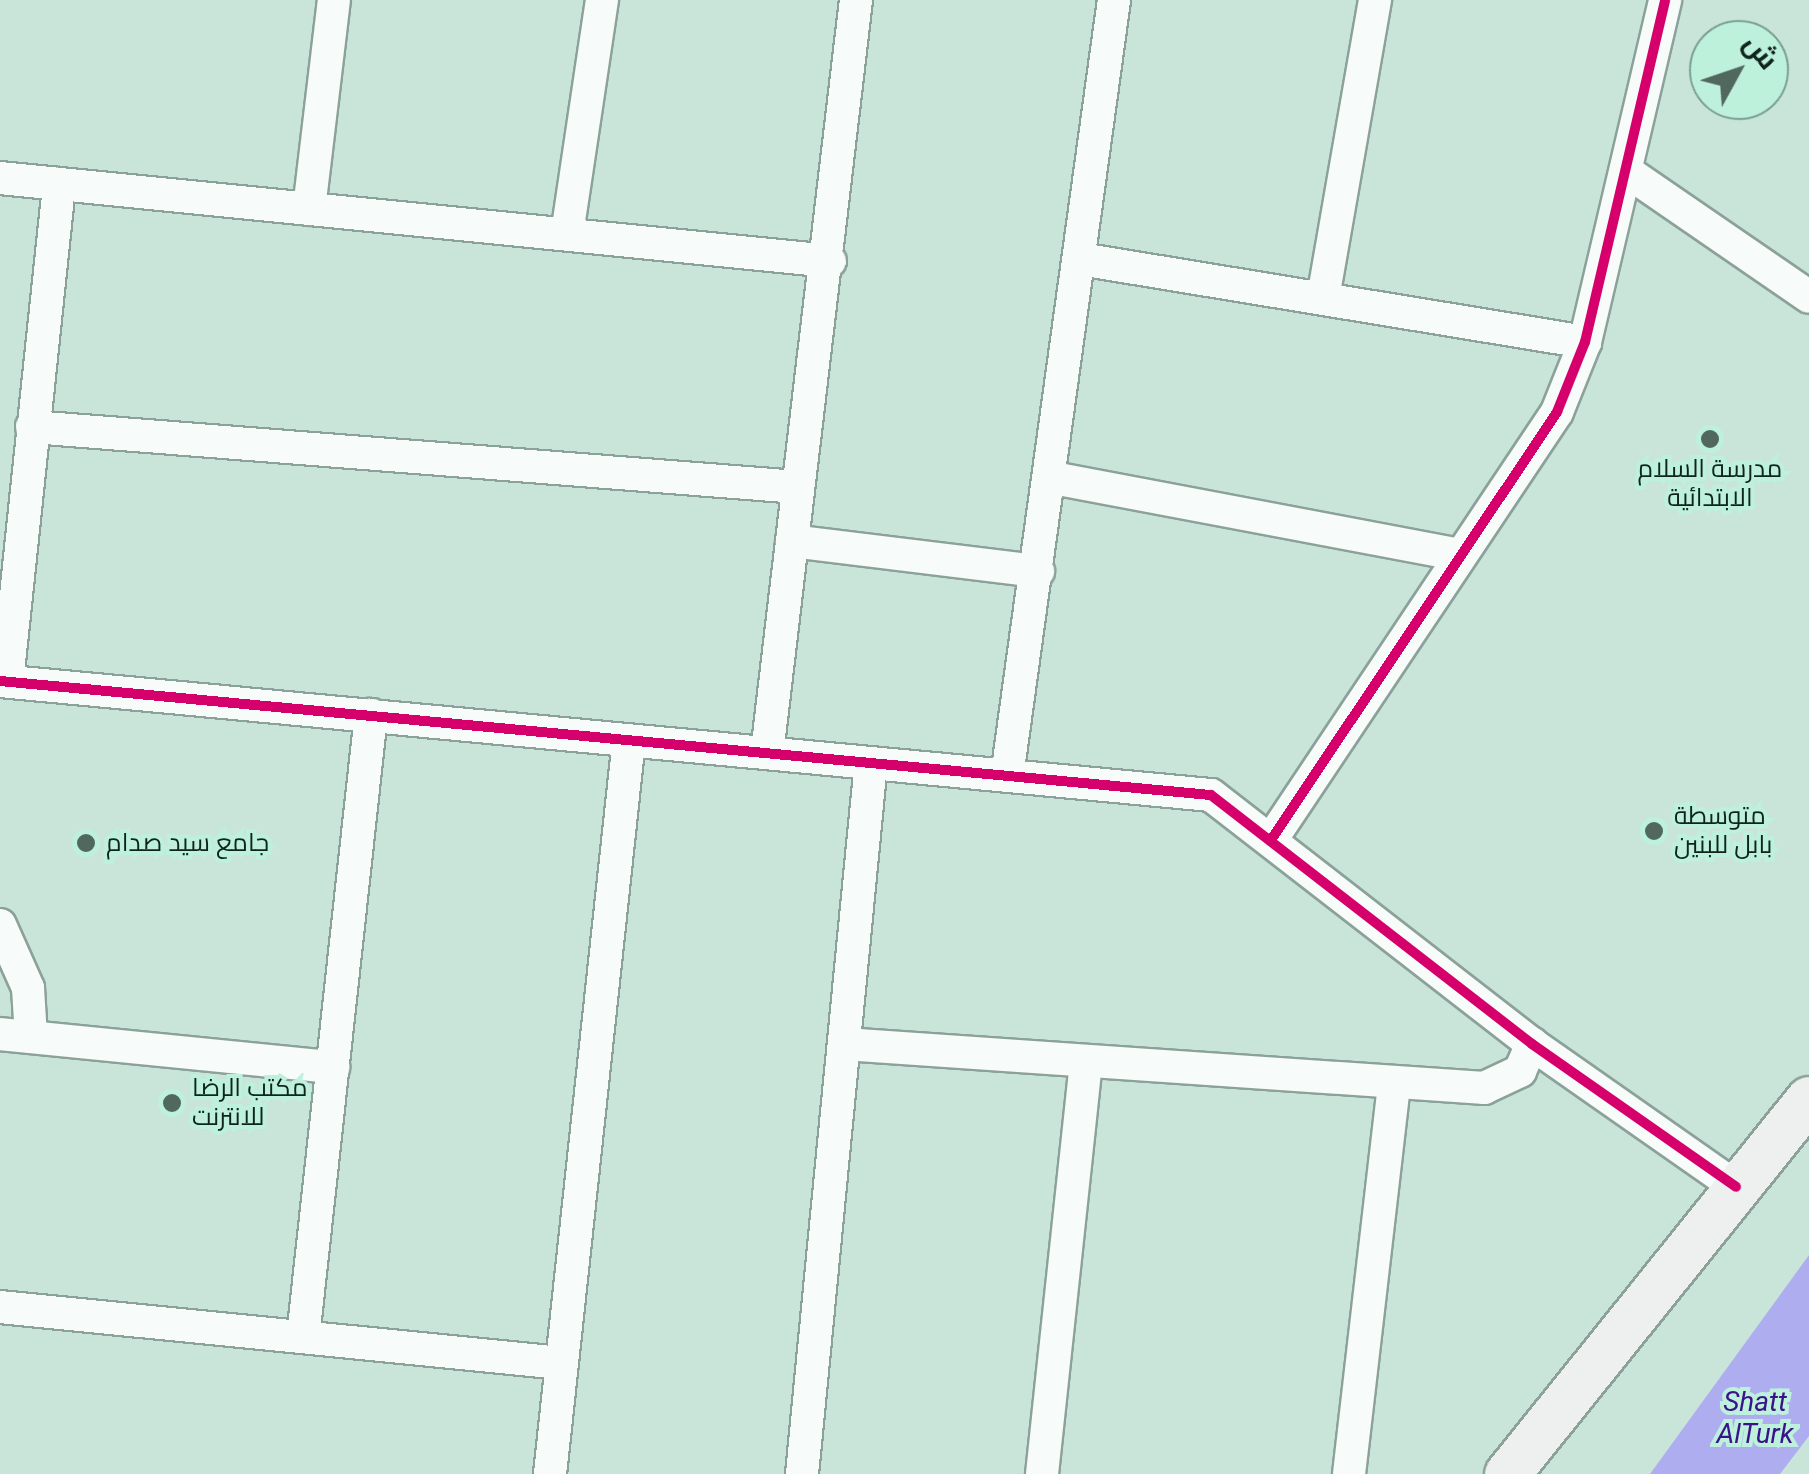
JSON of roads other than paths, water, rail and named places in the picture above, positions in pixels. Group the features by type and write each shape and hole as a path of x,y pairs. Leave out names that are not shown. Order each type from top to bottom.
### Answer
{"street":[{"path":"308,209 334,0"},
{"path":"567,234 602,0"},
{"path":"767,753 797,487 830,261 856,0"},
{"path":"1007,776 1052,478 1114,0"},
{"path":"1323,298 1375,0"},
{"path":"1271,840 1459,555 1530,461 1585,342 1665,0"},
{"path":"1626,171 1809,297"},
{"path":"0,178 830,261"},
{"path":"60,184 3,681 1211,795 1532,1044 1736,1187"},
{"path":"1080,259 1585,342"},
{"path":"32,427 797,487"},
{"path":"1052,478 1459,555"},
{"path":"792,541 1038,570"},
{"path":"302,1337 371,716"},
{"path":"550,1474 629,740"},
{"path":"802,1474 871,763"},
{"path":"0,925 28,988 15,1035 333,1067"},
{"path":"844,1044 1394,1088 1484,1088 1520,1070 1532,1044"},
{"path":"1042,1474 1086,1064"},
{"path":"1349,1474 1394,1088"},
{"path":"1507,1474 1809,1100"},
{"path":"0,1307 561,1364"}],"water":[{"name":"Shatt AlTurk","path":"1809,1255 1809,1436 1780,1474 1650,1474"}],"place":[{"name":"مدرسة السلام الابتدائية","path":"1710,439"},
{"name":"متوسطة بابل للبنين","path":"1654,831"},
{"name":"جامع سيد صدام","path":"86,843"},
{"name":"مكتب الرضا للانترنت","path":"172,1103"}]}
